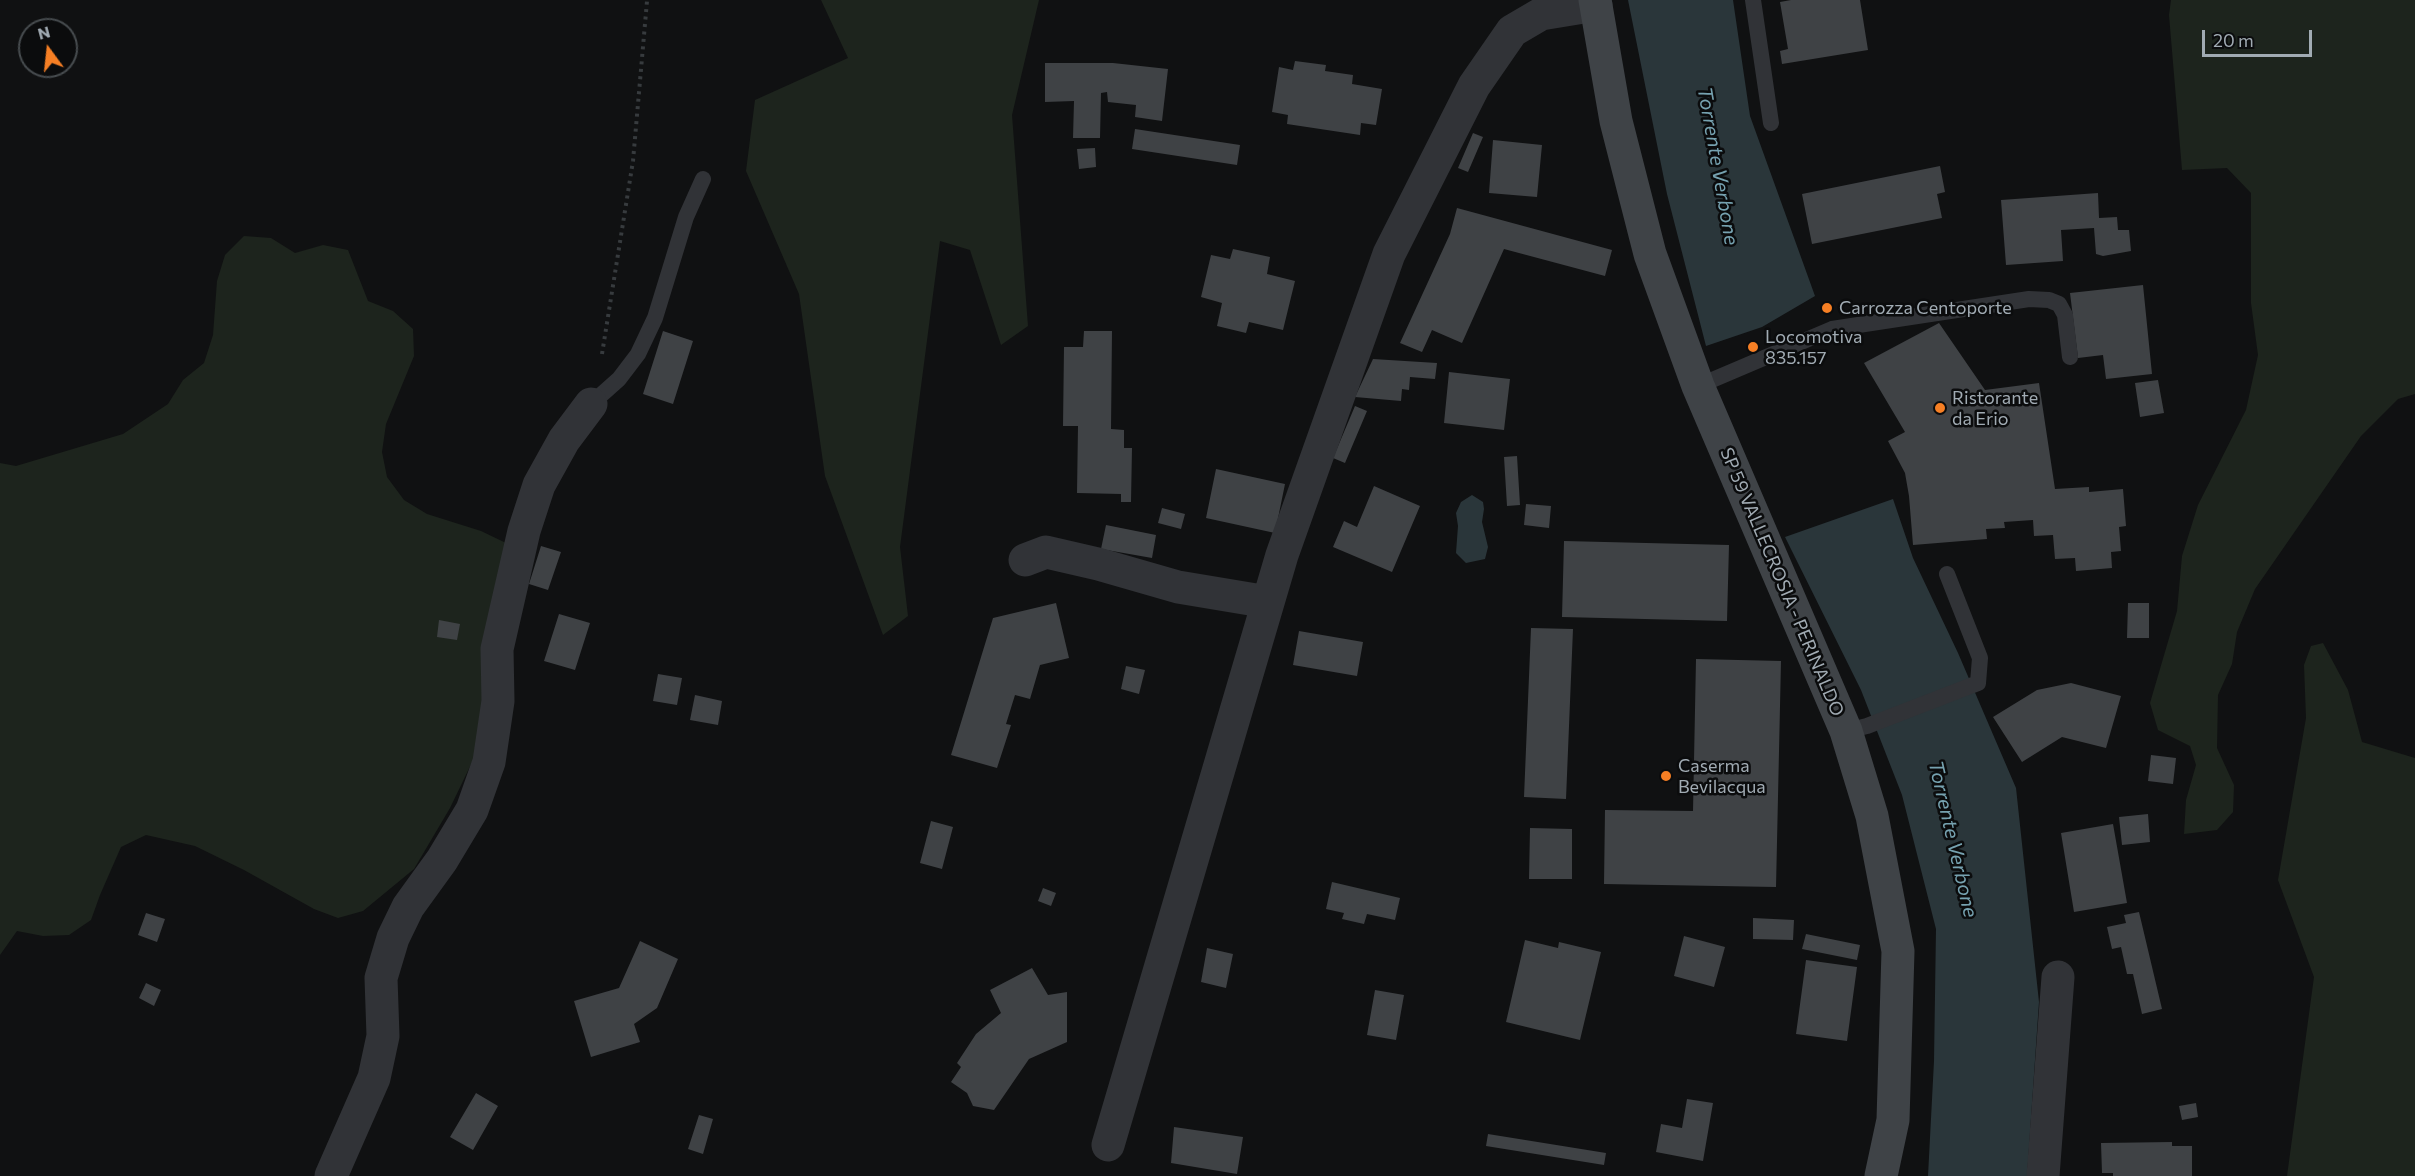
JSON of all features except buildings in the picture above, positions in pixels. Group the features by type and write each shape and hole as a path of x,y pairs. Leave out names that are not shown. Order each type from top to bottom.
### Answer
{"main road":[{"name":"SP 59 VALLECROSIA - PERINALDO","path":"1595,3 1616,122 1650,254 1698,386 1856,728 1898,951 1893,1120 1881,1176"}],"street":[{"path":"1108,1145 1282,555 1389,254 1474,86 1512,31 1541,14 1595,3"},
{"path":"331,1176 374,1078 383,1036 381,978 393,938 408,907 442,860 472,810 489,762 498,702 497,650 524,531 539,485 564,440 591,404"},
{"path":"1025,560 1046,552 1178,587 1268,602"},
{"path":"2043,1176 2058,977"}],"lane":[{"path":"1752,0 1771,123"},
{"path":"591,404 619,379 638,354 655,318 686,217 703,179"},
{"path":"1698,386 1832,329 2029,299 2059,303 2065,315 2070,357"},
{"path":"1856,728 1978,683 1980,658 1947,574"}],"path":[{"path":"591,404 605,337 633,161 647,1"}],"shaded area":[{"path":"821,0 1039,0 1012,115 1028,326 1001,345 970,250 940,241 900,547 908,616 883,635 825,476 799,294 746,171 755,100 848,58"},
{"path":"2171,0 2415,0 2415,394 2398,399 2361,436 2255,589 2237,632 2232,664 2218,695 2217,748 2234,785 2233,812 2217,830 2184,834 2186,800 2196,765 2190,746 2158,730 2150,703 2177,611 2182,556 2198,505 2246,410 2258,355 2251,303 2251,193 2227,168 2182,170 2169,15"},
{"path":"244,236 271,238 295,253 323,245 348,250 368,301 393,311 413,329 414,356 386,424 382,452 387,477 404,500 427,514 481,531 506,543 476,754 450,808 414,869 363,911 338,918 314,909 195,846 146,835 121,847 91,920 69,935 43,936 17,931 0,955 0,463 16,466 123,434 168,404 183,380 204,363 213,335 217,281 225,255"},
{"path":"2323,643 2348,690 2362,742 2415,758 2415,1176 2287,1176 2314,977 2278,880 2306,718 2304,665 2311,646"}],"water":[{"name":"Torrente Verbone","path":"1628,0 1733,0 1750,116 1815,296 1762,327 1706,346 1667,194"},
{"path":"1472,495 1483,502 1482,522 1488,547 1485,559 1466,563 1456,553 1458,526 1456,513 1461,502"},
{"name":"Torrente Verbone","path":"1893,499 1913,558 1958,653 2016,788 2039,1002 2027,1176 1928,1176 1934,1061 1936,929 1902,795 1861,690 1785,537"}],"place":[{"name":"Carrozza Centoporte","path":"1827,308"},
{"name":"Locomotiva 835.157","path":"1753,347"},
{"name":"Ristorante da Erio","path":"1940,408"},
{"name":"Caserma Bevilacqua","path":"1666,776"}]}
